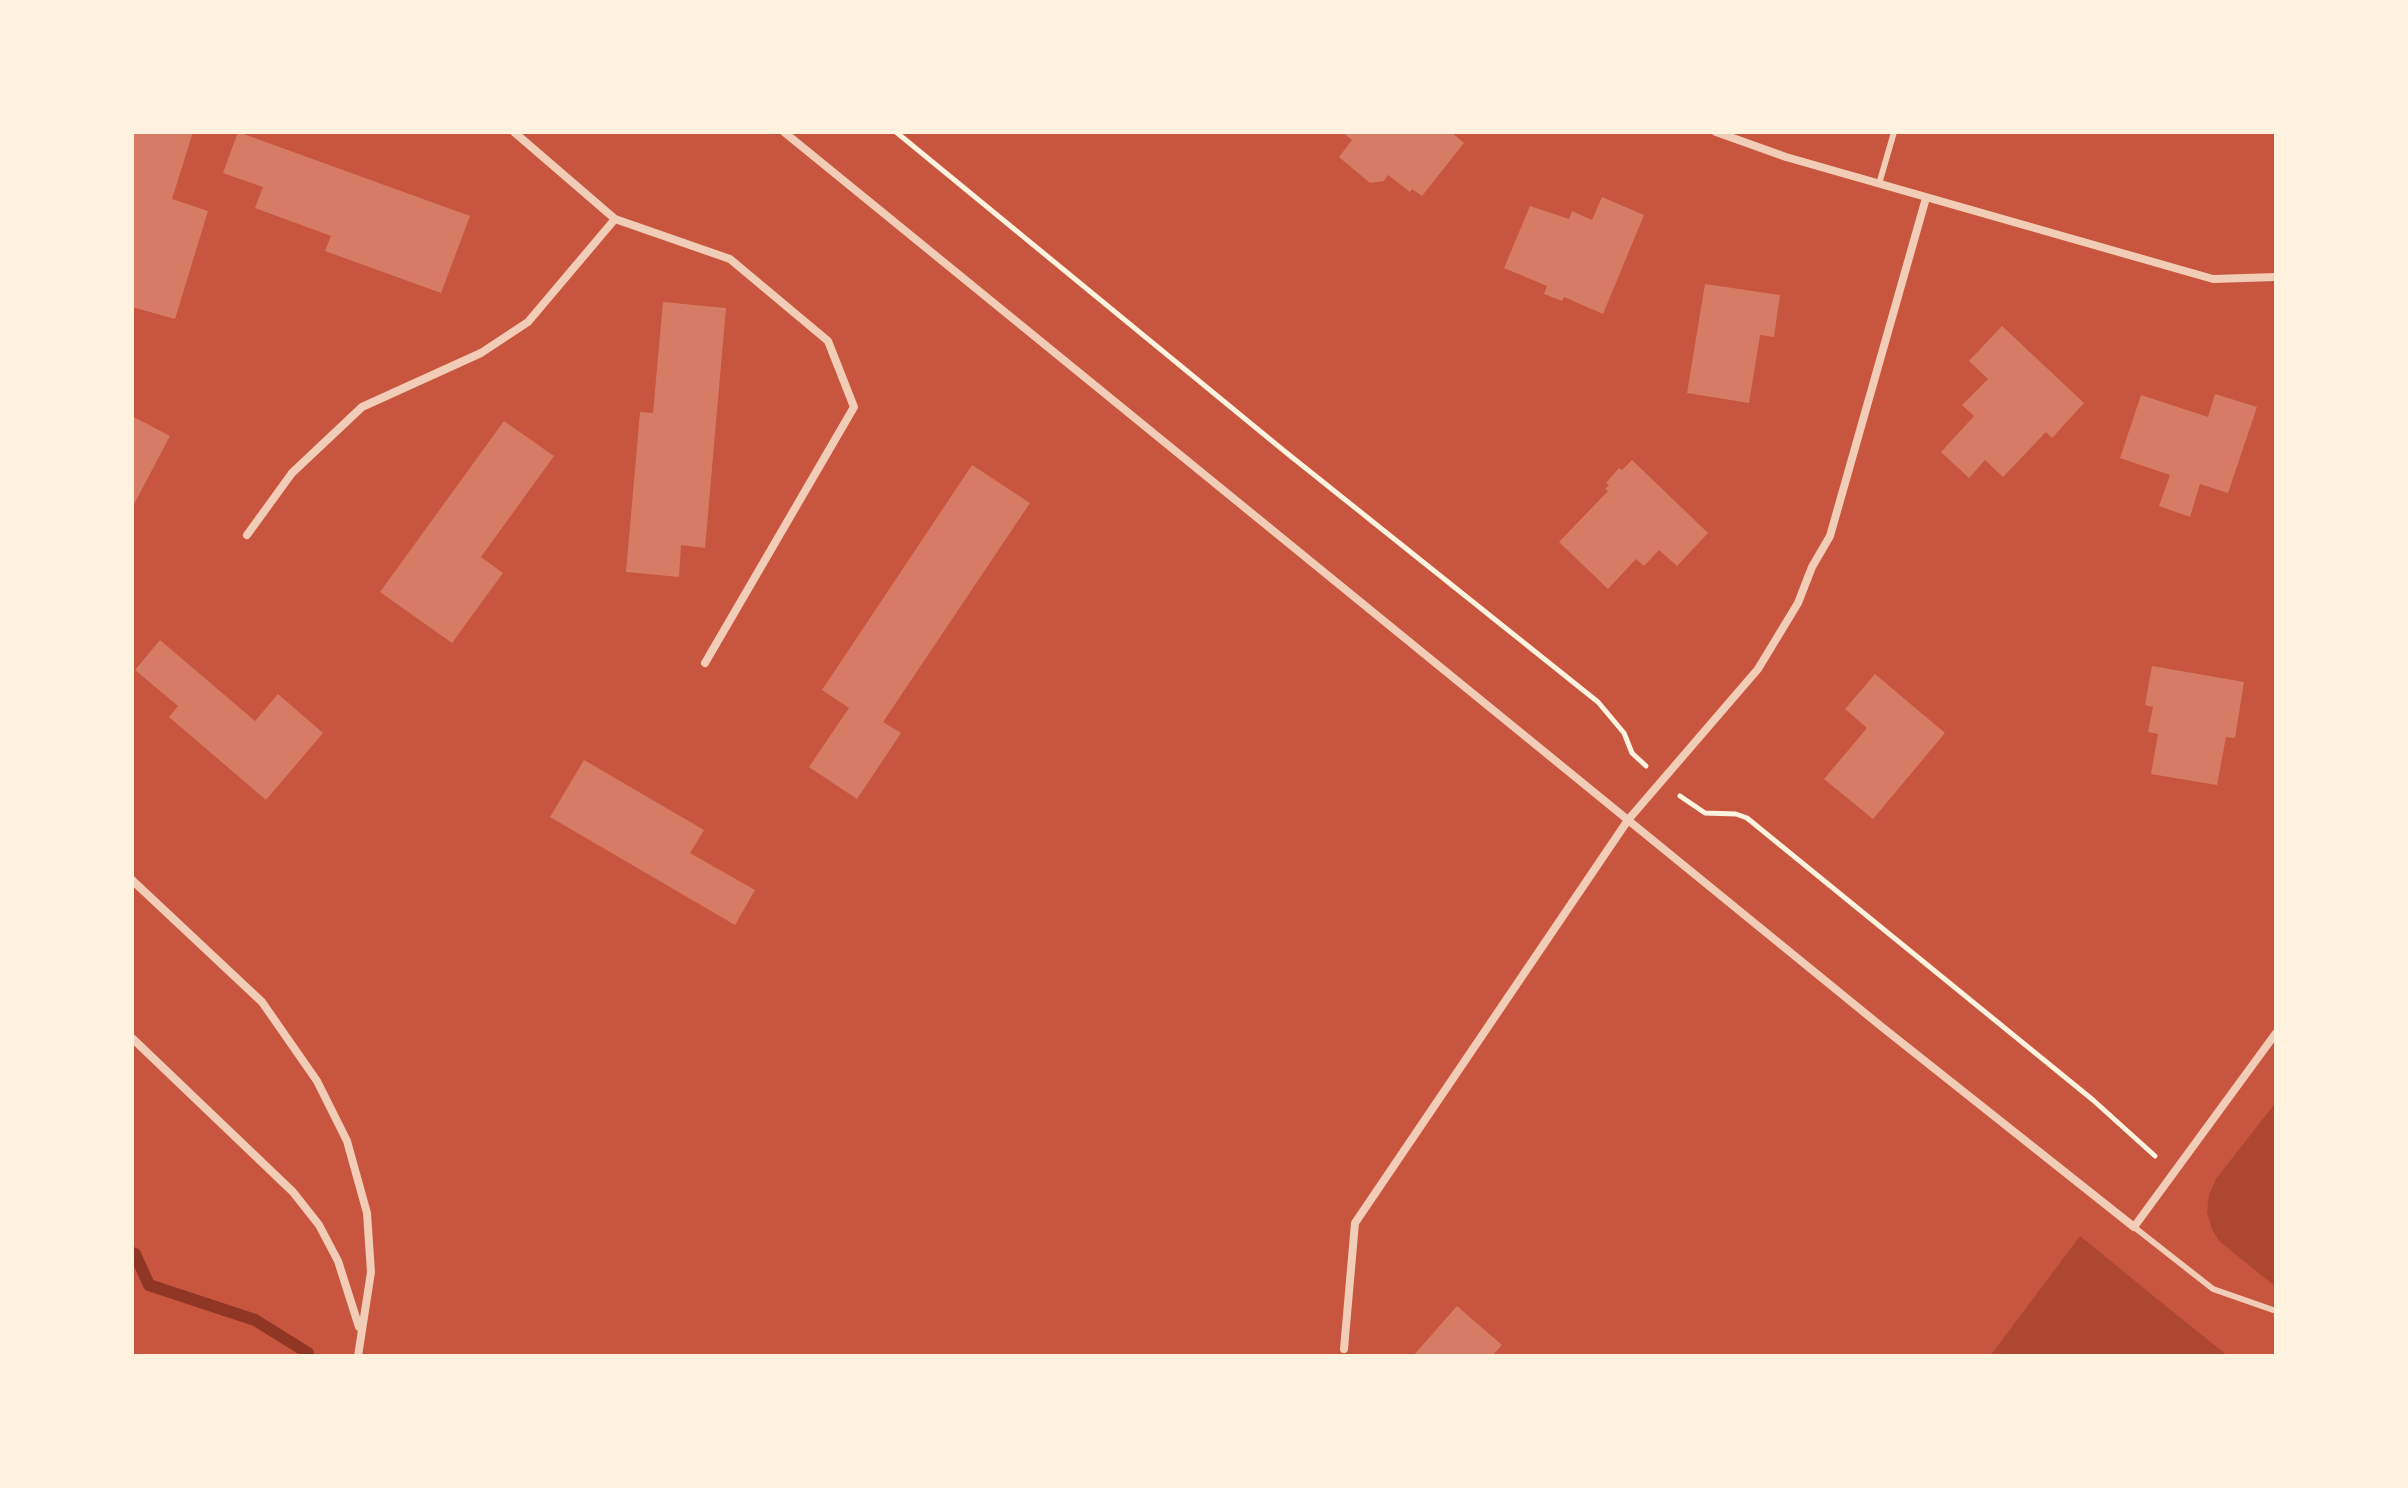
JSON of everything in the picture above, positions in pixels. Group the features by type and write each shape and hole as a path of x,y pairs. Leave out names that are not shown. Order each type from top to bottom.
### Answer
{"street":[{"path":"514,132 615,219 730,259 828,341 854,407 705,663"},
{"path":"784,132 1882,1027 2134,1227 2276,1033"},
{"path":"1716,132 1786,157 2213,279 2276,277"},
{"path":"1344,1349 1355,1223 1628,820 1758,669 1798,603 1812,567 1830,536 1926,198"},
{"path":"247,535 292,473 362,407 481,353 528,322 615,219"},
{"path":"132,880 262,1002 317,1081 347,1141 367,1213 371,1272 358,1356"},
{"path":"132,1038 249,1147 302,1203 319,1225 338,1261 361,1332"}],"lane":[{"path":"1879,184 1894,132"},
{"path":"2134,1227 2213,1289 2276,1311"}],"path":[{"path":"896,132 1283,450 1598,702 1624,733 1632,753 1695,808 1705,813 1736,814 1747,818 2093,1100 2174,1171"}],"shaded area":[{"path":"2276,1102 2276,1287 2219,1241 2207,1212 2209,1195 2216,1179"},
{"path":"2080,1236 2167,1307 2228,1356 1990,1356"}],"building":[{"path":"132,132 193,132 172,199 208,211 175,319 132,307"},
{"path":"238,132 470,216 441,293 325,251 331,236 255,208 263,187 223,173"},
{"path":"1342,132 1451,132 1464,143 1422,196 1412,189 1410,192 1388,175 1384,181 1370,183 1339,157 1352,140"},
{"path":"1602,197 1644,215 1603,314 1564,297 1562,301 1544,294 1547,286 1504,268 1530,206 1569,219 1572,211 1592,220"},
{"path":"1705,284 1780,295 1774,337 1760,335 1749,403 1687,393"},
{"path":"663,302 726,308 705,548 681,545 679,577 626,572 640,412 653,413"},
{"path":"2002,326 2084,403 2052,438 2046,432 2003,477 1985,460 1969,478 1941,452 1974,416 1962,405 1988,379 1969,361"},
{"path":"2215,394 2257,407 2228,493 2200,484 2190,517 2159,506 2170,475 2120,458 2141,395 2208,417"},
{"path":"132,416 170,436 132,508"},
{"path":"504,421 554,456 481,557 503,573 452,643 380,592"},
{"path":"1632,460 1708,533 1677,566 1659,550 1644,566 1636,559 1608,589 1559,542 1608,491 1605,489 1609,485 1606,483 1619,468 1622,470"},
{"path":"972,465 1030,503 883,722 901,733 857,799 809,767 849,708 822,690"},
{"path":"160,640 255,721 278,694 323,733 266,800 169,717 178,706 135,670"},
{"path":"2152,666 2244,682 2235,738 2226,737 2217,785 2151,774 2158,734 2148,732 2153,707 2145,705"},
{"path":"1875,674 1945,733 1873,819 1824,779 1867,728 1845,709"},
{"path":"584,760 704,830 690,853 755,890 735,925 550,817"},
{"path":"1457,1306 1502,1345 1492,1356 1413,1356"}],"waterway":[{"path":"132,1253 149,1285 255,1320 308,1353"}]}
